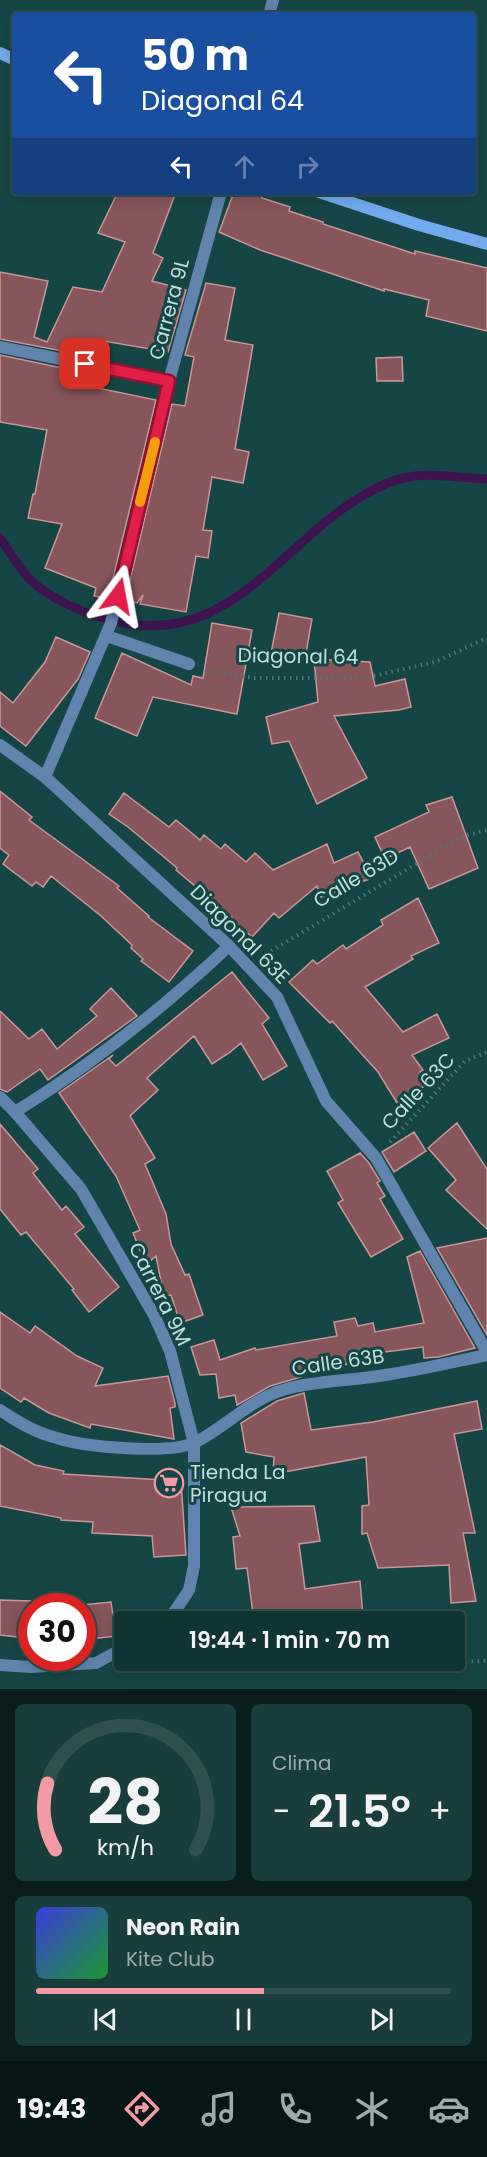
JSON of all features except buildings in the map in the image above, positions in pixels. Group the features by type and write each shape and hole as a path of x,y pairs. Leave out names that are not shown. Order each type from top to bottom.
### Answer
{"street":[{"name":"Carrera 9L","path":"45,777 112,620 169,381 220,195"},
{"path":"328,195 419,225 487,244"},
{"path":"0,346 169,381"},
{"path":"107,636 189,664"},
{"name":"Diagonal 63E","path":"0,745 45,777 229,946 277,996 326,1101 376,1158 487,1353"},
{"path":"15,1112 57,1087 99,1056 187,985 229,946"},
{"name":"Carrera 9M","path":"0,1097 81,1189 154,1315 170,1351 194,1443 194,1566 189,1590 175,1611"},
{"name":"Calle 63B","path":"0,1410 22,1425 56,1438 91,1445 163,1449 194,1443 267,1396 284,1389 306,1384 383,1376 487,1353"},
{"path":"96,1663 114,1653"},
{"path":"0,1665 18,1666"}],"path":[{"name":"Diagonal 64","path":"189,664 225,674 255,678 364,678 435,662 487,638"},
{"name":"Calle 63D","path":"247,965 461,837 487,830"},
{"name":"Calle 63C","path":"376,1158 465,1061 487,1052"},
{"path":"96,1663 229,1670 487,1661"}],"waterway":[{"path":"0,538 28,578 56,599 110,620 155,626 193,619 228,603 352,502 388,483 426,475 487,479"}],"slow traffic":[{"path":"140,502 155,442"}],"place":[{"name":"Tienda La Piragua","path":"169,1483"}],"route":[{"path":"85,364 169,381 118,596"}]}
